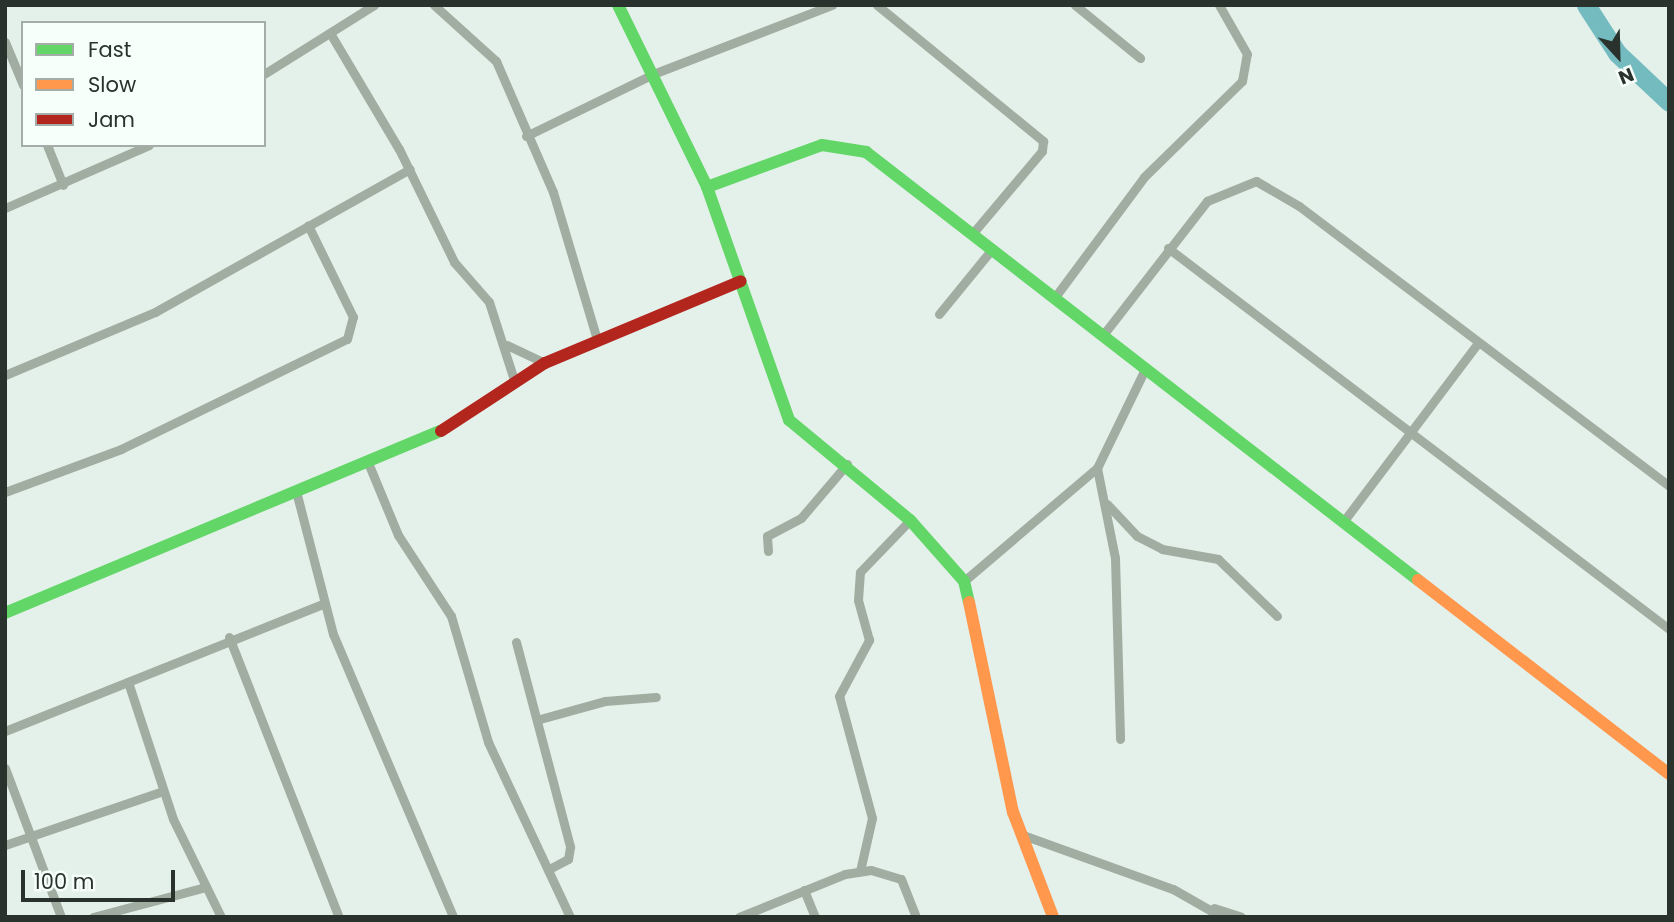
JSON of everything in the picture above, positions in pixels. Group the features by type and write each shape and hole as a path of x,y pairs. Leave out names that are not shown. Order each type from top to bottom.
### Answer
{"street":[{"path":"266,73 374,5"},
{"path":"434,5 491,54 553,192 597,340"},
{"path":"618,5 707,187 789,420 848,463 910,520 964,581 1020,834 1053,917"},
{"path":"526,136 653,74 832,5"},
{"path":"877,5 1043,141 1042,151 972,234"},
{"path":"1075,5 1140,58"},
{"path":"1055,297 1144,177 1242,81 1247,54 1219,5"},
{"path":"330,33 410,169 454,262 489,302 515,383"},
{"path":"5,42 21,80"},
{"path":"707,187 809,148 846,145 876,159 1669,774"},
{"path":"48,147 63,185"},
{"path":"5,208 63,185 145,147"},
{"path":"5,375 126,327 410,169"},
{"path":"1103,335 1207,201 1256,181 1669,486"},
{"path":"5,492 129,445 347,339 353,317 308,225"},
{"path":"1168,248 1669,629"},
{"path":"939,314 992,249"},
{"path":"5,613 438,435 545,363 741,281"},
{"path":"503,342 516,355 545,363"},
{"path":"1343,522 1408,432 1477,344"},
{"path":"964,581 1097,468 1145,369"},
{"path":"768,551 767,536 801,518 848,463"},
{"path":"369,465 398,535 451,616 488,742 570,917"},
{"path":"1097,468 1115,558 1120,739"},
{"path":"297,495 323,604 453,917"},
{"path":"1106,503 1137,536 1162,549 1218,559 1277,616"},
{"path":"860,871 872,818 839,696 869,640 858,600 860,572 910,520"},
{"path":"5,731 128,682 229,637 323,604"},
{"path":"229,637 339,917"},
{"path":"516,642 540,719 570,847 568,859 549,869"},
{"path":"128,682 163,791 221,917"},
{"path":"540,719 605,701 656,697"},
{"path":"5,768 61,917"},
{"path":"5,845 163,791"},
{"path":"1020,834 1241,917"},
{"path":"739,917 804,890 860,871 901,879 916,917"},
{"path":"93,917 206,887"},
{"path":"804,890 815,917"},
{"path":"1213,907 1222,917"}],"waterway":[{"path":"1586,5 1617,53 1669,102"}],"traffic: fast":[{"path":"618,5 707,187 789,420 910,520 964,581 969,602"},
{"path":"707,187 822,145 866,152 1418,580"},
{"path":"5,613 441,431"}],"traffic: slow":[{"path":"1418,580 1669,774"},
{"path":"969,602 1013,812 1053,917"}],"traffic: jam":[{"path":"441,431 545,363 741,281"}]}
